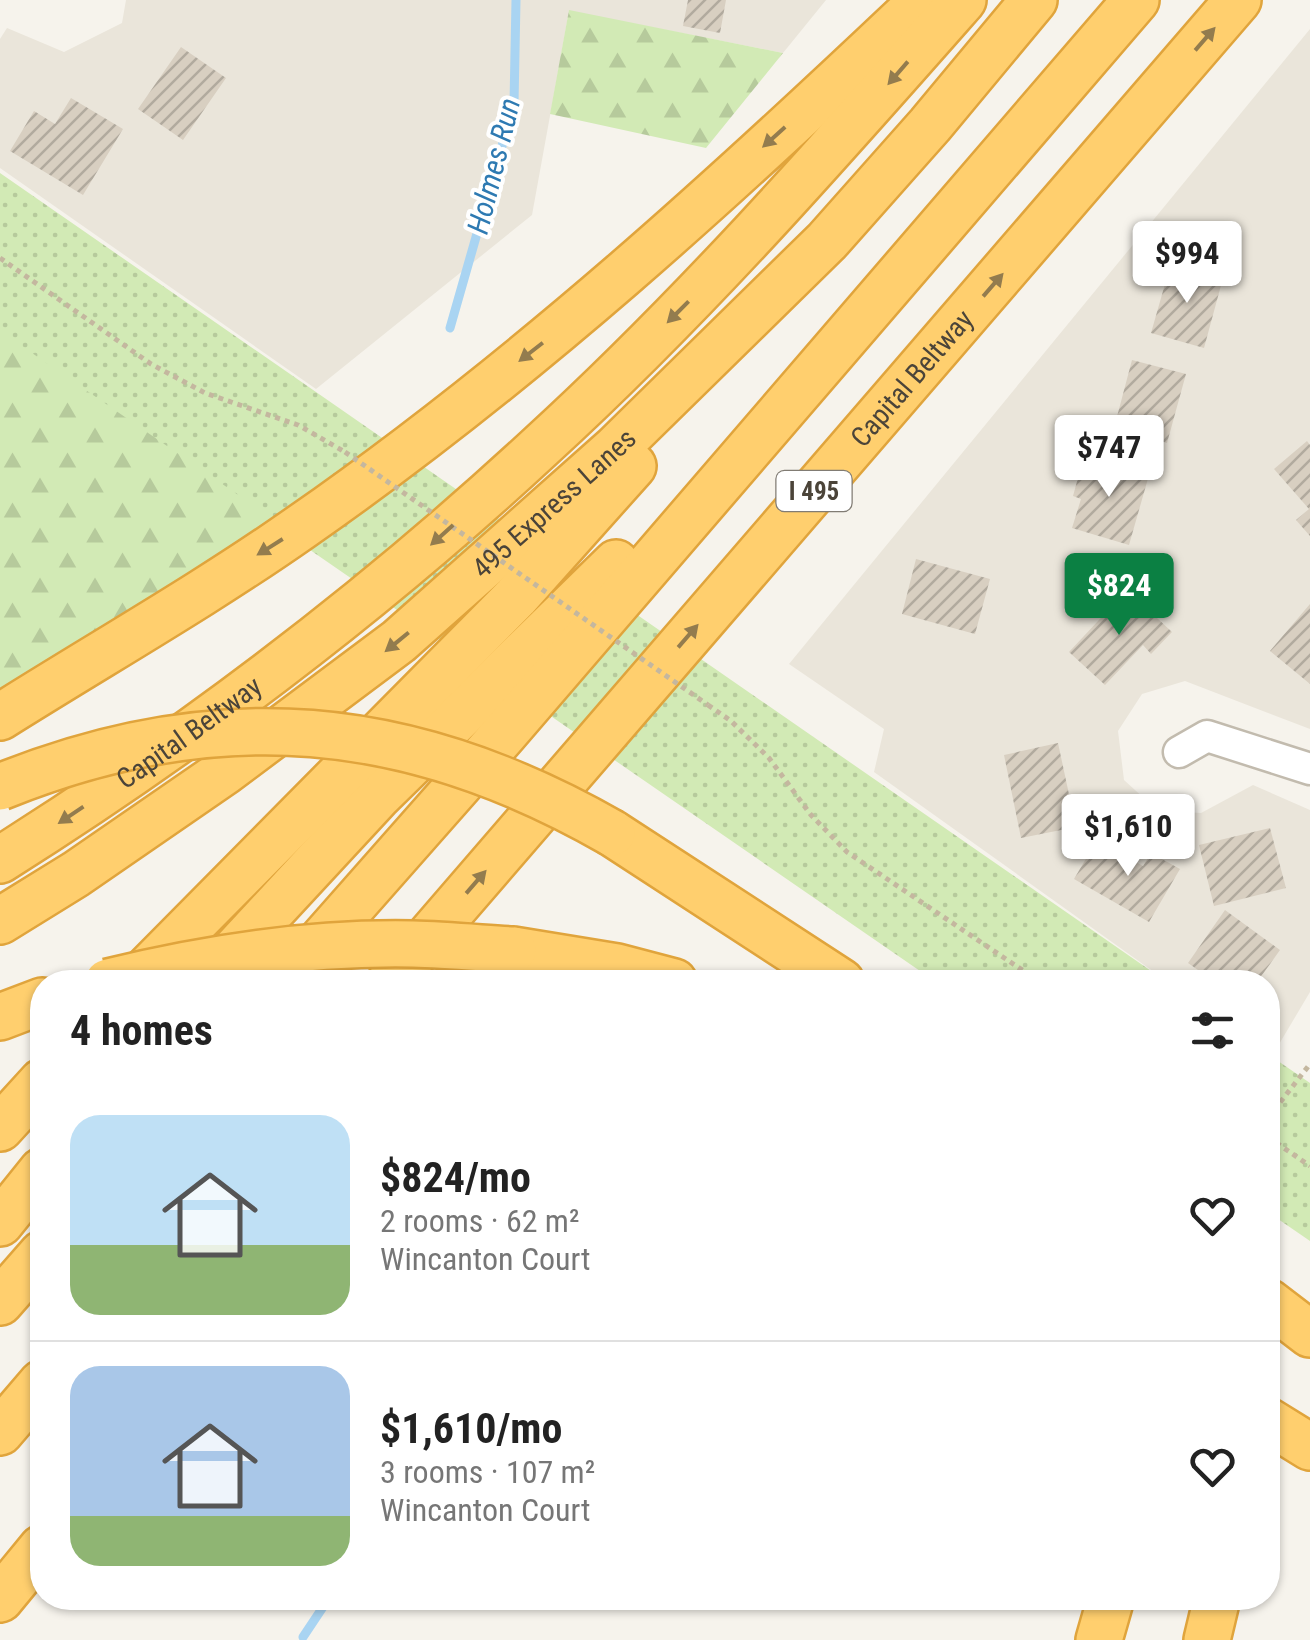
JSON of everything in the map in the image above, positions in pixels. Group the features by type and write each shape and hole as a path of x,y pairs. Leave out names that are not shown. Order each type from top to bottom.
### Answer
{"highway":[{"path":"0,717 300,528 444,420 580,314 923,0"},
{"name":"Capital Beltway","path":"0,860 72,815 280,665 414,559 543,445 700,290 963,0"},
{"name":"495 Express Lanes","path":"0,921 224,772 399,641 616,449 826,241 1034,0"},
{"name":"I 495","path":"296,970 1136,0"},
{"name":"Capital Beltway","path":"400,970 1238,0"},
{"path":"147,970 516,597 826,241"},
{"path":"216,970 377,797 835,348"},
{"path":"0,786 39,771 154,740 230,732 339,734 397,745 503,778 560,803 823,970"},
{"path":"168,970 232,957 411,944 514,950 628,970"},
{"path":"0,1017 30,1006"},
{"path":"0,1128 30,1095"},
{"path":"0,1223 30,1186"},
{"path":"0,1302 30,1268"},
{"path":"1280,1311 1310,1334"},
{"path":"0,1449 23,1405"},
{"path":"1280,1428 1310,1447"},
{"path":"0,1599 30,1563"},
{"path":"1098,1640 1108,1610"}],"street":[{"path":"1179,752 1208,736 1310,769"}],"path":[{"path":"0,258 151,364 205,393 298,424 345,452 732,722 769,758 811,816 847,852 1022,970"},
{"path":"1280,1103 1310,1064"},
{"path":"1280,1145 1310,1166"}],"shaded area":[{"path":"126,0 826,0 783,53 569,11 532,215 316,389 0,168 0,39 7,28 64,52 122,23"},
{"path":"1310,29 1310,729 1185,681 1142,694 1118,731 1124,780 1157,810 1201,813 1253,785 1310,810 1310,992 1280,1043 1280,970 1151,970 874,772 884,729 789,664"}],"green space":[{"path":"569,10 783,53 706,148 550,114"},
{"path":"0,173 1150,970 919,970 0,336"},
{"path":"0,331 279,523 0,698"},
{"path":"1280,1062 1310,1083 1310,1241 1280,1220"}],"building":[{"path":"688,0 726,0 720,33 683,26"},
{"path":"181,47 226,78 183,140 138,109"},
{"path":"71,98 123,129 83,195 10,151 34,111 55,124"},
{"path":"1171,263 1223,278 1204,348 1151,333"},
{"path":"1132,360 1186,374 1167,443 1114,428"},
{"path":"1307,441 1310,536 1296,520 1309,509 1274,469"},
{"path":"1084,456 1149,475 1129,545 1072,528 1081,499 1073,496"},
{"path":"916,559 990,579 975,634 902,614"},
{"path":"1127,590 1172,632 1151,654 1143,645 1105,685 1069,652"},
{"path":"1310,604 1310,684 1270,651"},
{"path":"1058,743 1076,827 1021,838 1004,755"},
{"path":"1270,828 1286,888 1214,906 1199,845"},
{"path":"1097,840 1143,866 1151,853 1180,869 1149,922 1074,879"},
{"path":"1225,910 1280,950 1266,970 1198,970 1188,963"}],"waterway":[{"name":"Holmes Run","path":"450,328 514,104 516,0"},
{"name":"Holmes Run","path":"303,1637 321,1610"}]}
